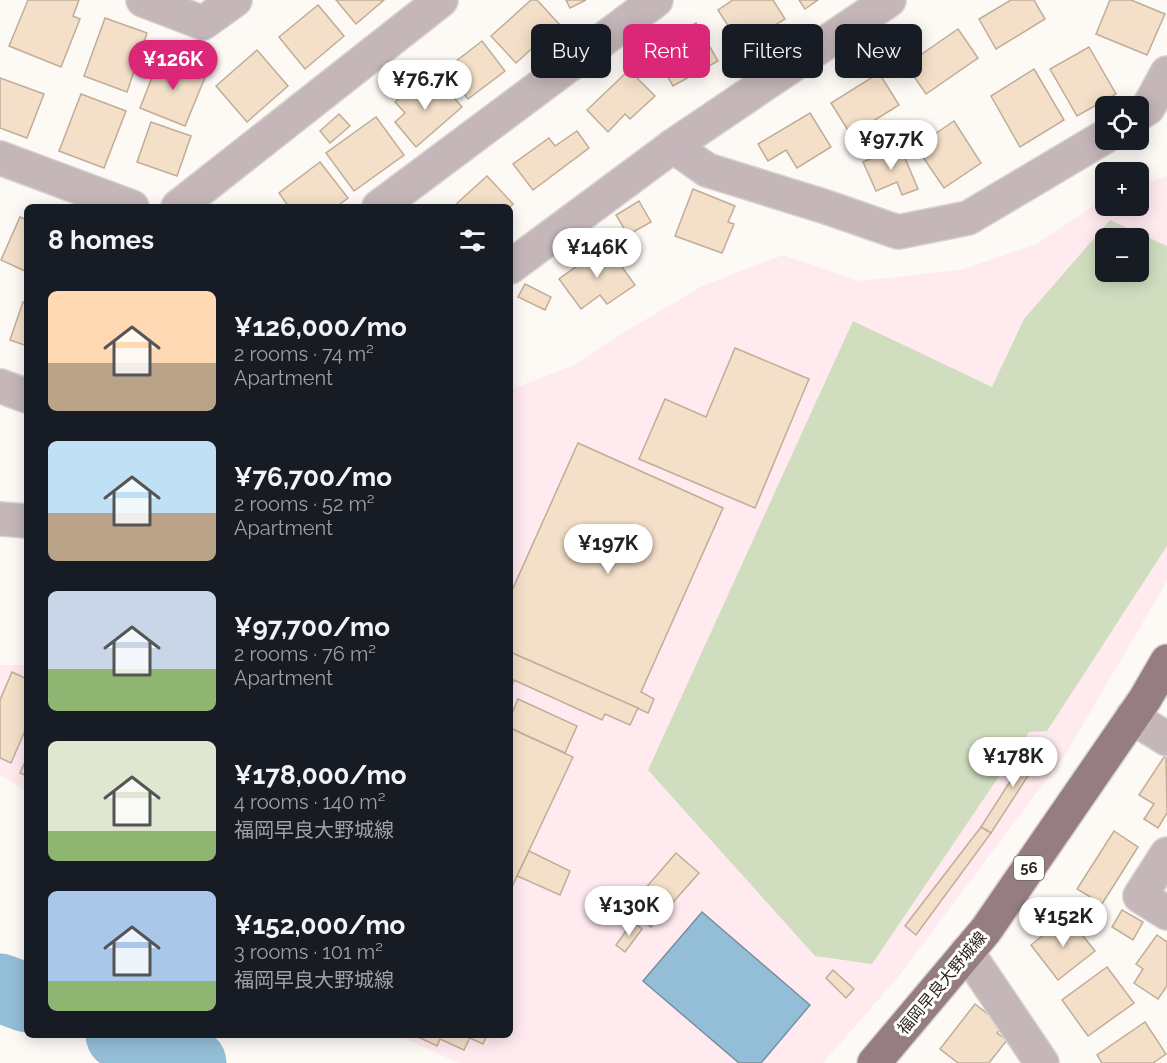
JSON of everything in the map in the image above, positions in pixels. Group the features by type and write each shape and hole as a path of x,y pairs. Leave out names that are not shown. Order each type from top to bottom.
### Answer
{"main road":[{"name":"福岡早良大野城線","path":"874,1063 986,930 1132,717 1167,661"}],"street":[{"path":"143,0 203,23 235,0"},
{"path":"182,204 441,0"},
{"path":"383,204 656,0"},
{"path":"513,265 673,146 889,0"},
{"path":"1149,106 1167,73"},
{"path":"673,146 707,170 898,232 968,218 1095,143"},
{"path":"0,158 124,204"},
{"path":"0,386 24,395"},
{"path":"0,519 24,521"},
{"path":"1132,717 1167,739"},
{"path":"1167,854 1140,896 1167,913"},
{"path":"967,952 1042,1063"}],"shaded area":[{"path":"1167,176 1167,581 1065,755 898,977 823,1063 459,1063 404,1038 513,1038 513,389 576,364 702,286 783,255 859,281 961,270 1037,244 1095,205 1095,216 1149,216 1149,182"},
{"path":"0,665 24,665 24,789 0,775"}],"green space":[{"path":"1110,220 1128,228 1103,228"},
{"path":"1095,237 1095,282 1149,282 1149,238 1167,246 1167,546 1047,731 1029,732 872,964 815,956 648,770 853,321 992,387 1024,319"}],"water":[{"path":"702,912 810,1005 761,1063 739,1063 643,981"}],"building":[{"path":"28,0 79,0 73,16 80,19 61,67 9,46"},
{"path":"336,0 384,0 356,24"},
{"path":"531,0 537,0 559,24 531,24 531,49 516,63 491,36"},
{"path":"566,0 586,0 570,8"},
{"path":"733,0 773,0 785,19 777,24 727,24 718,10"},
{"path":"799,0 818,0 805,9"},
{"path":"1011,0 1034,0 1045,19 996,49 979,19"},
{"path":"1110,0 1131,0 1165,14 1147,55 1096,34"},
{"path":"318,5 344,36 305,69 279,37"},
{"path":"105,18 147,33 127,92 84,76"},
{"path":"958,29 978,58 926,94 915,78 922,78 922,54"},
{"path":"482,41 505,71 468,99 446,69"},
{"path":"710,47 718,61 710,65"},
{"path":"1089,47 1116,94 1095,96 1095,106 1077,116 1050,69"},
{"path":"257,50 288,86 247,122 216,86"},
{"path":"160,57 206,75 185,126 140,108"},
{"path":"1034,69 1064,120 1020,147 991,96"},
{"path":"623,76 623,78 637,78 655,96 630,119 625,114 608,132 587,110"},
{"path":"0,78 44,94 27,138 0,128"},
{"path":"668,78 687,78 673,86"},
{"path":"871,78 882,78 899,105 851,135 831,103"},
{"path":"422,79 432,91 441,83 462,107 416,147 395,122 405,113 395,102"},
{"path":"81,94 126,111 104,168 59,151"},
{"path":"810,113 831,147 797,168 786,150 768,161 758,144"},
{"path":"339,114 350,126 330,143 320,131"},
{"path":"376,117 404,155 354,191 326,153"},
{"path":"954,121 981,163 944,188 916,147"},
{"path":"151,122 191,136 177,176 137,162"},
{"path":"577,131 589,148 533,190 513,164 549,138 555,146"},
{"path":"900,146 918,189 902,195 897,182 876,191 863,162"},
{"path":"320,162 348,198 340,204 287,204 279,193"},
{"path":"487,176 513,204 456,204"},
{"path":"693,189 735,206 728,222 734,224 722,253 675,236"},
{"path":"639,201 651,222 628,235 616,215"},
{"path":"20,217 24,219 24,271 1,260"},
{"path":"606,245 635,285 607,304 600,295 581,309 559,279"},
{"path":"525,284 551,297 545,310 518,297"},
{"path":"23,302 24,345 10,340"},
{"path":"735,348 809,379 755,508 639,459 665,399 706,417"},
{"path":"578,443 723,508 641,692 654,699 648,713 513,653 513,588"},
{"path":"513,653 638,708 630,725 605,714 602,720 514,680 513,682"},
{"path":"12,672 24,678 24,733 11,763 0,758 0,700"},
{"path":"518,699 577,726 565,753 513,729 513,711"},
{"path":"513,729 573,757 513,885"},
{"path":"1034,744 1044,751 991,833 981,827"},
{"path":"1166,754 1167,813 1158,828 1144,819 1154,804 1139,795"},
{"path":"981,827 991,833 916,935 905,926"},
{"path":"1114,831 1138,847 1102,904 1077,889"},
{"path":"529,851 570,871 560,895 517,876"},
{"path":"676,853 699,873 651,927 642,920 650,909 637,898"},
{"path":"1122,910 1143,922 1133,940 1112,927"},
{"path":"1067,916 1095,951 1058,980 1031,945"},
{"path":"633,921 642,929 625,952 616,945"},
{"path":"1157,935 1167,942 1167,986 1158,999 1134,983 1143,969 1136,964"},
{"path":"1107,967 1134,1003 1088,1036 1062,1000"},
{"path":"833,970 854,989 846,998 826,978"},
{"path":"975,1004 1003,1026 997,1033 1007,1040 989,1063 958,1063 940,1049"},
{"path":"1145,1022 1166,1054 1153,1063 1102,1063 1097,1055"},
{"path":"420,1038 470,1038 464,1050 440,1039 437,1046"},
{"path":"470,1038 486,1038 483,1044"}],"waterway":[{"path":"0,988 24,997"},
{"path":"128,1038 192,1063"}]}
